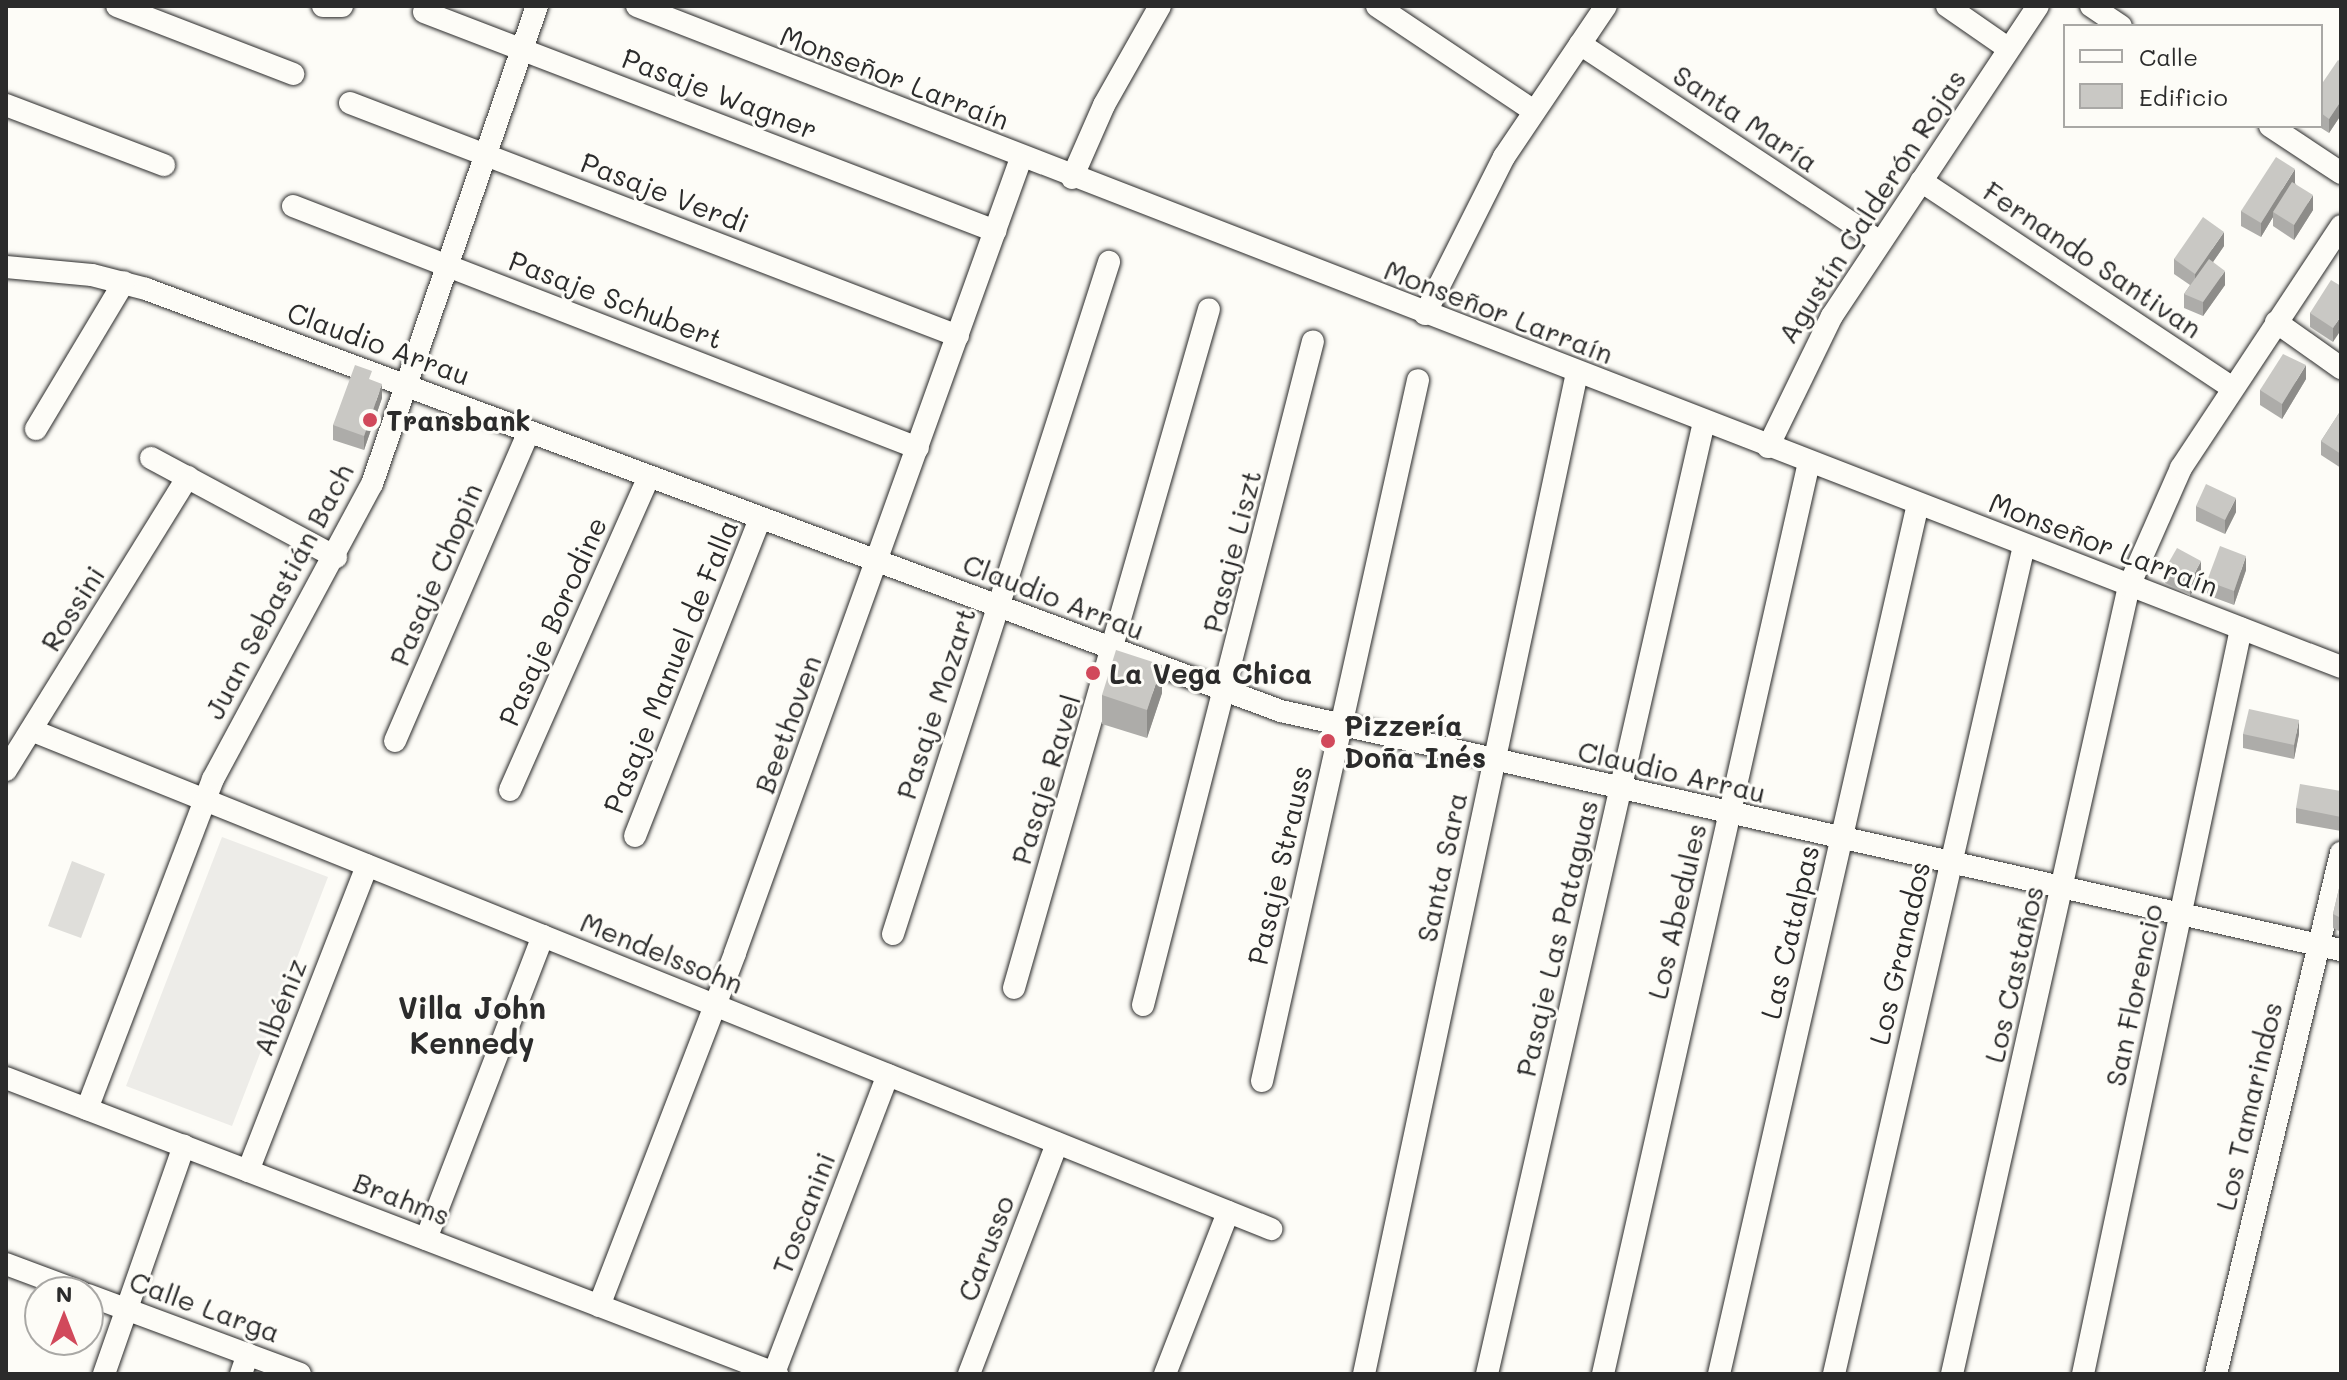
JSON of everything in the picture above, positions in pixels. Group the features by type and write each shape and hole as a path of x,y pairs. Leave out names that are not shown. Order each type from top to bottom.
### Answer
{"street":[{"path":"117,6 293,74"},
{"path":"323,6 342,6"},
{"name":"Juan Sebastián Bach","path":"87,1109 204,799 251,701 336,557 372,484 537,6"},
{"name":"Monseñor Larraín","path":"637,6 1072,178 2341,667"},
{"path":"1072,178 1115,82 1160,6"},
{"path":"1377,6 1534,111"},
{"path":"1425,314 1476,205 1534,111 1606,6"},
{"path":"1947,6 2009,49"},
{"name":"Agustín Calderón Rojas","path":"1768,447 1809,357 1880,242 2038,6"},
{"path":"2091,6 2118,24"},
{"name":"Pasaje Wagner","path":"424,12 995,231"},
{"name":"Santa María","path":"1580,44 1880,242"},
{"name":"Pasaje Verdi","path":"350,103 958,336"},
{"path":"6,105 164,165"},
{"path":"2273,128 2341,173"},
{"name":"Beethoven","path":"599,1306 716,1006 1021,158"},
{"name":"Fernando Santivan","path":"1921,181 2232,388"},
{"name":"Pasaje Schubert","path":"293,206 918,448"},
{"name":"Los Castaños","path":"1952,1374 2129,586 2164,499 2232,388 2341,226"},
{"name":"Pasaje Mozart","path":"893,934 1109,262"},
{"name":"Claudio Arrau","path":"6,267 124,282 1227,693 1340,728 2341,950"},
{"path":"36,429 124,282"},
{"name":"Pasaje Ravel","path":"1014,988 1114,651 1209,309"},
{"path":"2276,322 2341,368"},
{"name":"Pasaje Liszt","path":"1143,1005 1210,730 1227,693 1313,341"},
{"name":"Santa Sara","path":"1364,1374 1577,373"},
{"name":"Pasaje Strauss","path":"1262,1081 1418,380"},
{"name":"Pasaje Las Pataguas","path":"1487,1374 1704,422"},
{"name":"Pasaje Chopin","path":"395,741 529,432"},
{"path":"151,458 336,557"},
{"name":"Los Abedules","path":"1603,1374 1809,462"},
{"name":"Rossini","path":"6,770 188,477"},
{"name":"Pasaje Borodine","path":"510,790 649,477"},
{"name":"Las Catalpas","path":"1719,1374 1918,504"},
{"name":"Pasaje Manuel de Falla","path":"635,836 760,518"},
{"name":"Los Granados","path":"1834,1374 2024,546"},
{"name":"San Florencio","path":"2083,1374 2241,629"},
{"name":"Mendelssohn","path":"31,730 1271,1229"},
{"name":"Los Tamarindos","path":"2216,1374 2341,853"},
{"name":"Albéniz","path":"248,1171 367,865"},
{"path":"426,1239 543,936"},
{"name":"Toscanini","path":"775,1373 888,1075"},
{"name":"Brahms","path":"6,1078 775,1373"},
{"name":"Carusso","path":"969,1374 1057,1143"},
{"path":"104,1374 184,1146"},
{"path":"1165,1374 1228,1212"},
{"path":"6,1264 38,1276"},
{"name":"Calle Larga","path":"104,1301 244,1364 300,1374"}],"shaded area":[{"path":"222,837 328,877 232,1126 126,1086"},
{"path":"72,861 105,874 81,938 48,926"}],"building":[{"path":"2338,60 2341,62 2341,101 2329,119 2323,114 2323,82"},
{"path":"2276,157 2295,169 2261,223 2241,211"},
{"path":"2292,182 2313,195 2294,225 2273,212"},
{"path":"2203,217 2224,232 2195,274 2174,259"},
{"path":"2209,259 2225,271 2203,302 2184,294"},
{"path":"2331,280 2341,286 2341,316 2333,328 2310,313"},
{"path":"2283,354 2306,365 2282,404 2260,390"},
{"path":"355,365 372,371 369,379 382,384 364,436 333,425"},
{"path":"2341,410 2341,454 2321,441"},
{"path":"2206,484 2236,498 2225,520 2196,506"},
{"path":"2220,546 2246,556 2234,591 2207,581"},
{"path":"2177,548 2201,561 2190,582 2165,569"},
{"path":"1116,650 1162,665 1147,710 1102,695"},
{"path":"2249,709 2299,720 2294,745 2243,734"},
{"path":"2300,784 2341,791 2341,817 2296,808"},
{"path":"2341,880 2341,918 2333,914"}],"place":[{"name":"Transbank","path":"370,420"},
{"name":"La Vega Chica","path":"1093,673"},
{"name":"Pizzería Doña Inés","path":"1328,741"}],"district":[{"name":"Villa John Kennedy","path":"472,1024"}]}
